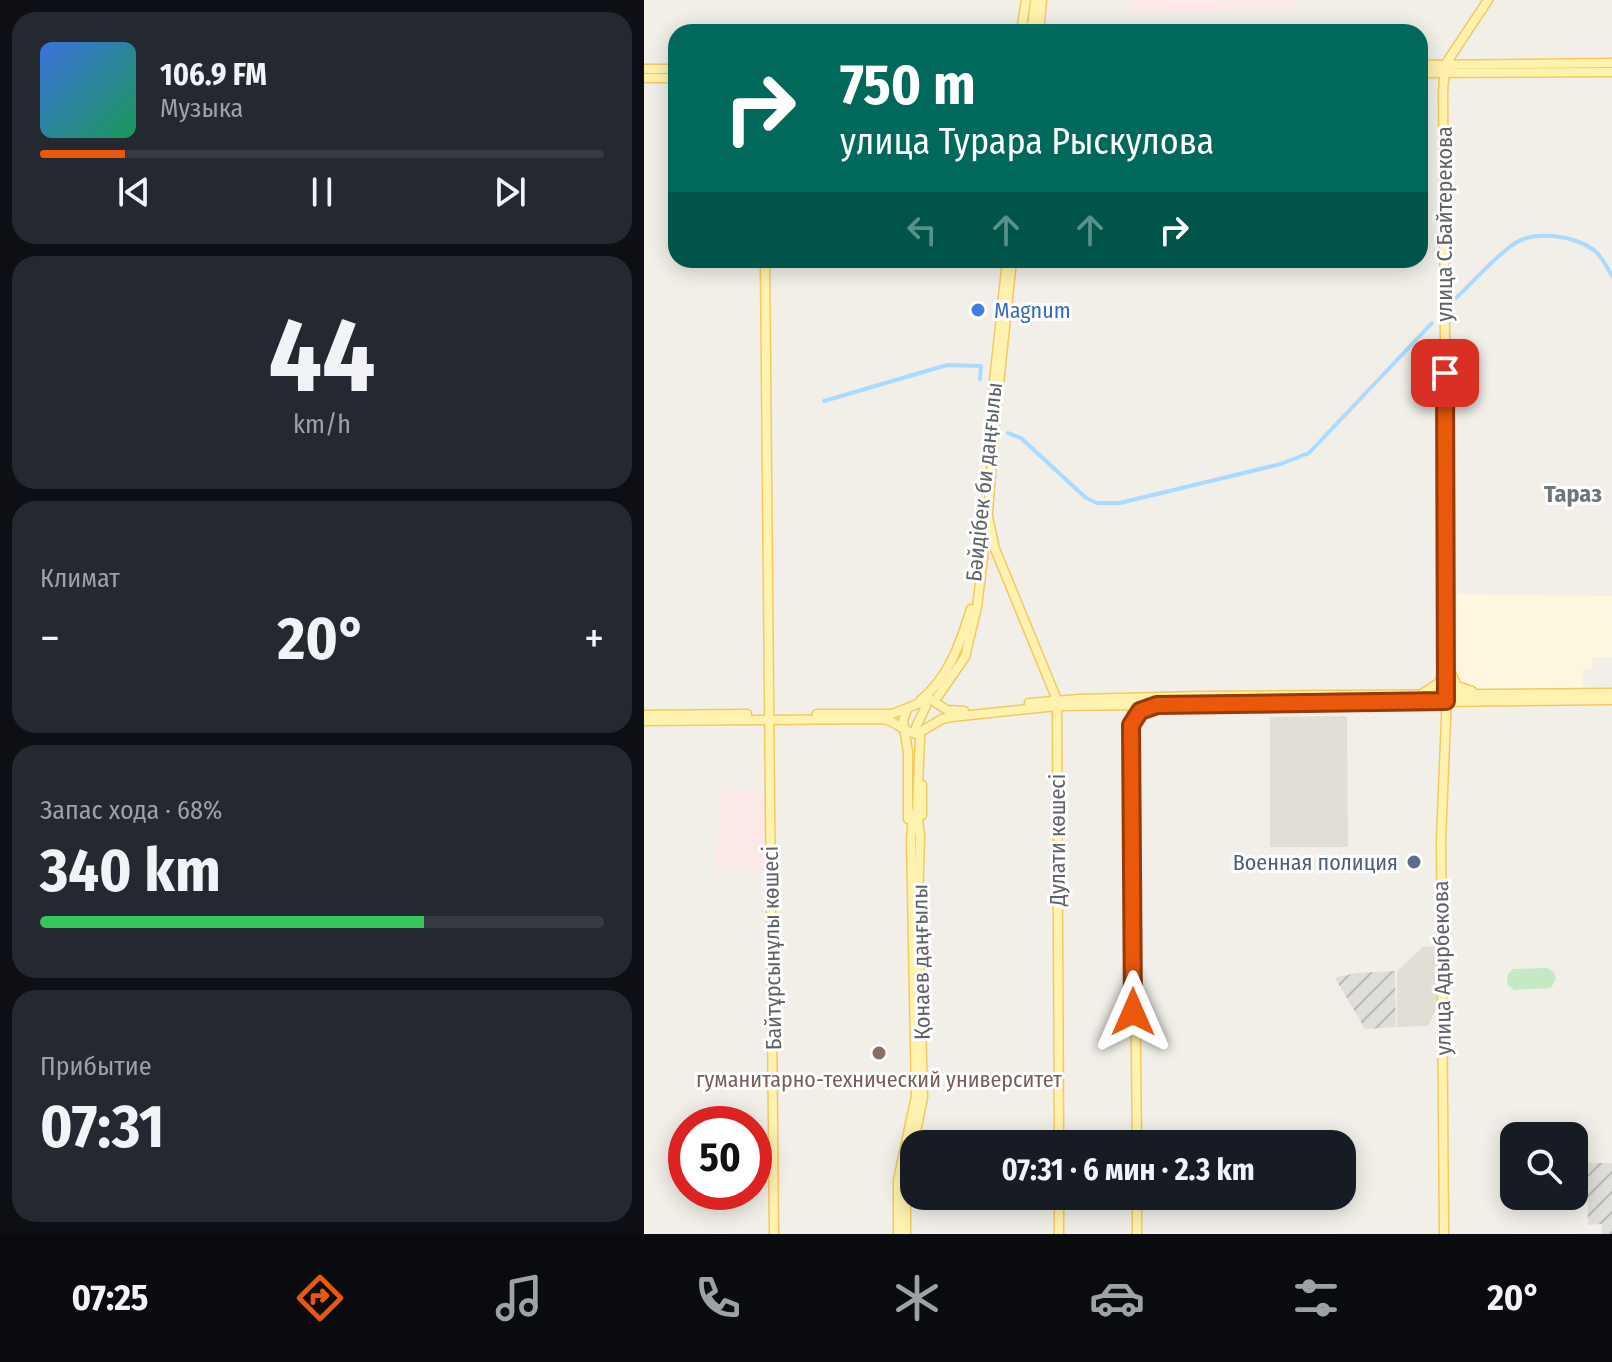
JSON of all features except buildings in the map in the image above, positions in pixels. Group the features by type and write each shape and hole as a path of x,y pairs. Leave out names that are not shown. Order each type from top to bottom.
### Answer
{"main road":[{"path":"1030,24 1031,0"},
{"path":"1033,24 1042,0"},
{"name":"улица С.Байтерекова","path":"1447,698 1443,93 1445,69 1488,0"},
{"path":"1428,66 1456,50 1458,61 1466,64"},
{"path":"1445,69 1466,64 1612,63"},
{"path":"644,69 668,69"},
{"path":"1428,69 1612,72"},
{"path":"1428,74 1443,93"},
{"path":"644,78 668,78"},
{"name":"Байтұрсынұлы көшесі","path":"765,268 774,1230"},
{"name":"Бәйдібек би даңғылы","path":"931,702 965,657 974,608 987,522 1009,268"},
{"name":"Бәйдібек би даңғылы","path":"974,608 1009,268"},
{"name":"Дулати көшесі","path":"987,522 1057,703 1059,1130"},
{"path":"983,547 988,545 995,549"},
{"path":"920,836 922,749 930,693 951,665 974,608"},
{"path":"1447,662 1457,686 1480,694"},
{"path":"1421,698 1440,682 1447,662"},
{"path":"1048,674 1063,692 1079,699"},
{"path":"770,696 773,707 783,717 892,714 931,702 956,711 1057,703 1109,706 1132,702 1612,693"},
{"path":"1421,698 1439,710 1445,721"},
{"path":"1447,698 1461,701 1612,700"},
{"name":"улица Адырбекова","path":"1444,1234 1441,840 1447,698"},
{"path":"926,726 966,715 1079,699 1157,705 1300,700"},
{"path":"1445,721 1450,707 1461,701"},
{"path":"646,718 884,719 917,734 940,715 931,702"},
{"path":"1132,702 1137,1130"},
{"path":"1131,725 1142,709 1157,705"},
{"path":"1109,706 1124,711 1131,725"},
{"path":"907,709 903,718 911,840"},
{"path":"770,736 783,717"},
{"name":"Қонаев даңғылы","path":"898,1234 898,1180 916,1096 911,840 917,738 923,1097 906,1182 906,1234"},
{"path":"922,1030 933,1034"},
{"path":"1059,1210 1059,1234"},
{"path":"1137,1210 1137,1234"}],"shaded area":[{"path":"1128,0 1294,0 1294,8 1129,14"},
{"path":"1450,596 1612,596 1612,657 1592,657 1592,669 1583,670 1583,691 1477,691 1450,678"},
{"path":"1347,716 1348,847 1270,847 1270,717"},
{"path":"721,791 767,791 767,870 714,870"},
{"path":"1437,946 1438,1005 1428,1026 1397,1027 1397,971 1423,947"},
{"path":"1395,971 1396,1027 1365,1029 1335,978 1356,973"},
{"path":"1588,1163 1612,1163 1612,1234 1602,1234 1601,1224 1588,1225"}],"green space":[{"path":"1547,968 1554,972 1556,979 1551,988 1514,990 1507,984 1508,974 1513,969"}],"waterway":[{"path":"1456,298 1511,246 1530,237 1552,236 1585,245 1599,255 1612,276"},
{"path":"1008,433 1021,438 1086,498 1097,503 1120,503 1281,464 1309,453 1432,323"},
{"path":"824,401 947,365 981,366 980,379"}],"place":[{"name":"Magnum","path":"978,310"},
{"name":"Военная полиция","path":"1414,862"},
{"name":"гуманитарно-технический университет","path":"879,1053"}],"district":[{"name":"Тараз","path":"1573,494"}],"route":[{"path":"1133,1012 1131,725 1142,709 1157,705 1446,701 1445,373"}]}
